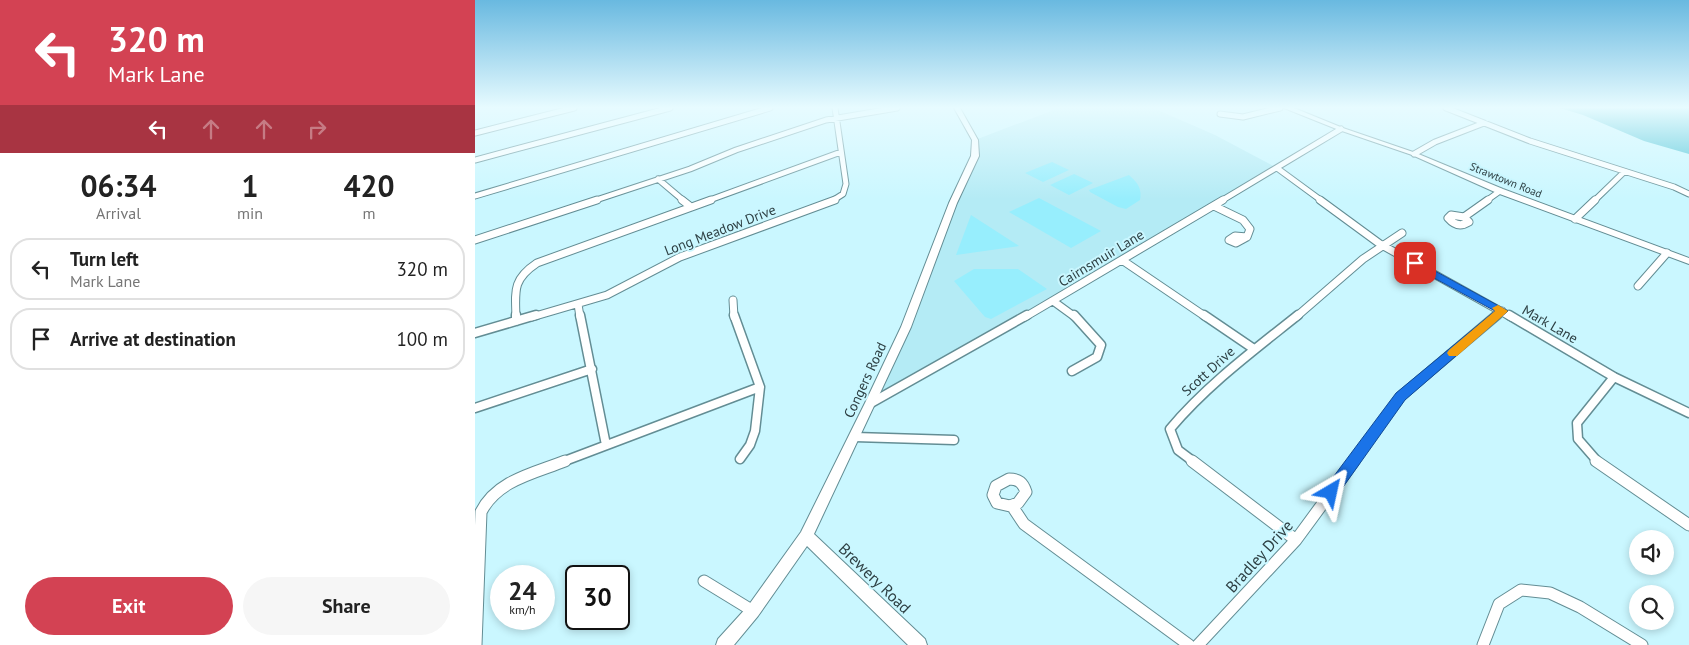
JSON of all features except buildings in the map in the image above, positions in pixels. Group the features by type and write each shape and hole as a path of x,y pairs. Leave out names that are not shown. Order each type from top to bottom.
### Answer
{"street":[{"path":"475,160 557,138"},
{"path":"475,196 669,138"},
{"path":"475,240 658,180 736,150 773,138"},
{"name":"Long Meadow Drive","path":"475,333 578,304 621,289 686,254 837,199 846,189 839,138"},
{"name":"Congers Road","path":"724,645 753,612 806,536 855,437 913,310 953,203 974,160 976,149 974,138"},
{"name":"Cairnsmuir Lane","path":"871,403 1053,301 1326,138"},
{"name":"Strawtown Road","path":"1367,138 1413,154 1500,191 1689,261"},
{"path":"1413,154 1445,138"},
{"path":"1523,138 1674,187 1689,194"},
{"path":"516,321 515,284 525,270 549,258 841,152"},
{"name":"Mark Lane","path":"1277,168 1381,244 1503,311 1614,377 1689,413"},
{"path":"1575,219 1624,172"},
{"path":"658,180 691,207"},
{"path":"1464,217 1500,191"},
{"path":"1214,206 1247,224 1250,229 1248,237"},
{"name":"Scott Drive","path":"1295,540 1178,450 1170,429 1184,411 1254,349 1308,307 1368,253 1402,233"},
{"path":"1638,286 1667,253"},
{"path":"1122,260 1254,349"},
{"path":"733,300 733,313 760,387 755,431 750,445 739,459"},
{"path":"1053,301 1074,315 1101,346 1097,357 1072,371"},
{"path":"578,304 606,445"},
{"name":"Bradley Drive","path":"1199,645 1295,540 1401,396 1503,311"},
{"path":"475,408 591,369"},
{"path":"1614,377 1577,424 1578,439 1599,464 1689,524"},
{"path":"476,645 477,534 481,512 487,499 503,486 760,387"},
{"path":"855,437 954,440"},
{"path":"1012,506 1024,524 1189,645"},
{"name":"Brewery Road","path":"806,536 919,645"},
{"path":"704,581 753,612"},
{"path":"1483,645 1499,604 1521,590 1550,593 1580,607 1642,645"}],"shaded area":[{"path":"980,138 1221,138 1277,168 871,403 966,177 975,140"},
{"path":"1637,138 1689,138 1689,154"},
{"path":"1052,162 1069,170 1043,182 1025,173"},
{"path":"1074,174 1093,183 1069,195 1050,185"},
{"path":"1129,175 1139,186 1140,200 1126,209 1118,207 1089,190"},
{"path":"1039,198 1101,231 1071,248 1009,212"},
{"path":"971,215 1019,246 956,255"},
{"path":"974,269 1018,269 1047,289 991,319 985,317 954,281"}],"slow traffic":[{"path":"1453,353 1503,311 1498,308"}],"route":[{"path":"1331,492 1401,396 1503,311 1415,263"}]}
